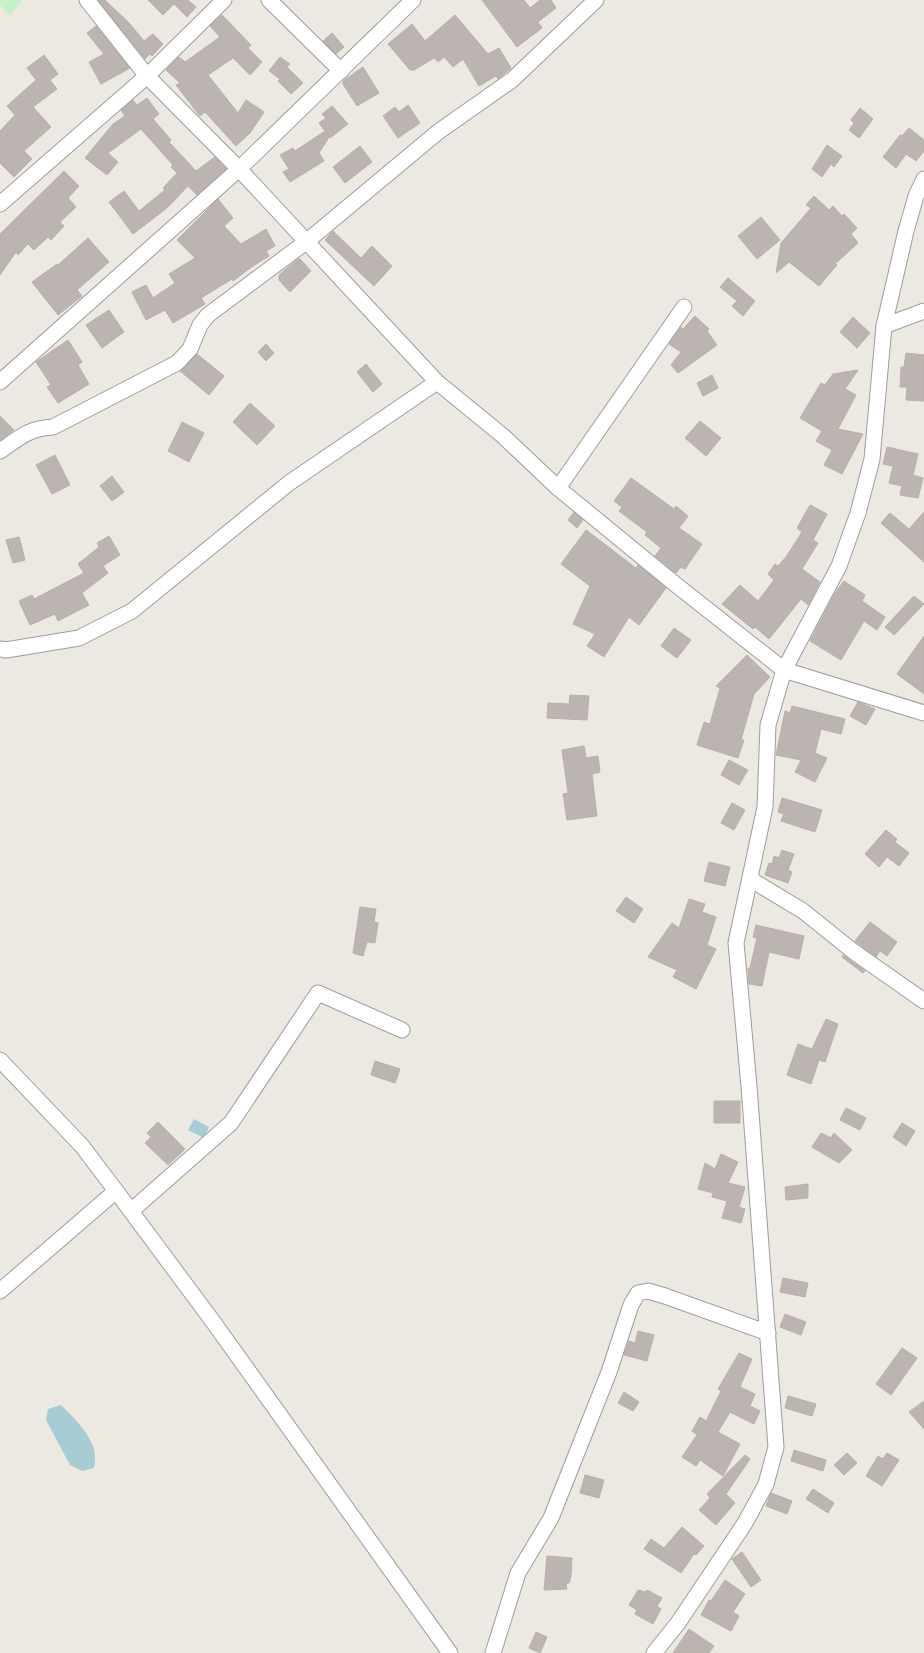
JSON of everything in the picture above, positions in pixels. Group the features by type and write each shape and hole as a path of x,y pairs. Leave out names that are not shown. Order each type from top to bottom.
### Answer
{"street":[{"path":"87,0 147,76 239,169 436,382 503,436 558,488 675,584 784,670 924,714"},
{"path":"0,204 147,76 224,0"},
{"path":"270,0 341,72"},
{"path":"0,382 239,169 414,0"},
{"path":"0,451 28,432 40,428 53,427 177,364 190,349 200,325 208,315 306,242 438,132 512,80 596,0"},
{"path":"654,1653 678,1623 745,1523 766,1484 776,1446 750,1094 736,943 765,807 768,725 784,670 839,566 858,513 872,459 884,326 906,231 916,196 924,180"},
{"path":"558,488 684,307"},
{"path":"884,326 924,311"},
{"path":"0,649 6,650 80,638 132,611 289,483 436,382"},
{"path":"750,879 803,911 854,952 924,1001"},
{"path":"131,1211 231,1123 318,993 402,1030"},
{"path":"0,1060 82,1146 214,1323 450,1653"},
{"path":"3,1284 116,1191"},
{"path":"493,1653 518,1573 551,1518 609,1372 631,1305 638,1293 648,1290 768,1332"}],"green space":[{"path":"0,0 22,0 10,16 0,5"}],"water":[{"path":"194,1119 209,1127 204,1138 188,1130"},
{"path":"61,1405 80,1425 91,1441 95,1459 94,1468 82,1471 70,1465 46,1420 48,1409"}],"building":[{"path":"98,0 105,0 130,24 144,41 153,34 163,44 152,56 150,54 145,59"},
{"path":"148,0 188,0 196,7 187,17 174,4 163,15"},
{"path":"482,0 524,0 530,8 540,0 551,0 556,8 538,22 542,28 517,47"},
{"path":"222,15 251,45 248,48 262,62 250,75 233,58 208,75 238,113 246,100 264,112 250,133 236,146 205,112 200,116 176,85 180,83 166,70 179,57 185,62 220,37 210,26"},
{"path":"455,15 488,54 499,48 511,68 498,79 496,76 479,86 463,59 453,67 444,57 438,62 434,58 414,70 410,70 388,44 412,24 425,41"},
{"path":"96,26 130,68 101,84 89,62 104,54 87,33"},
{"path":"332,33 344,47 336,54 323,41"},
{"path":"44,55 58,74 50,80 57,89 33,107 51,127 24,151 32,159 14,177 0,163 0,131 15,115 7,106 36,80 27,68"},
{"path":"280,57 290,64 287,67 303,83 291,94 278,81 280,79 269,71"},
{"path":"363,67 379,93 357,106 343,84 343,81"},
{"path":"147,98 159,114 153,119 171,140 169,142 196,171 215,157 226,169 197,195 188,186 167,208 133,234 109,202 124,191 139,211 165,190 163,188 177,173 171,167 173,165 141,129 108,153 118,162 107,175 85,158 113,124 125,116 121,110 133,100 137,105"},
{"path":"408,105 420,123 398,138 383,116 395,107 399,112"},
{"path":"332,106 348,124 330,138 329,137 319,153 324,161 290,182 283,172 289,169 280,155 293,148 295,151 325,131 319,123 326,118 322,114"},
{"path":"860,108 873,119 859,138 849,130 854,123 851,120"},
{"path":"909,128 924,140 924,151 916,161 906,154 896,168 883,157 900,135 902,136"},
{"path":"827,145 842,156 834,167 831,164 822,177 812,169"},
{"path":"360,146 372,162 345,183 333,167"},
{"path":"64,171 79,186 68,198 76,207 60,222 64,226 51,240 48,237 34,250 28,244 18,255 16,252 0,275 0,234"},
{"path":"814,196 829,210 833,206 842,216 844,214 857,228 851,234 858,243 835,264 837,265 819,286 789,262 776,273 781,243 811,208 806,205"},
{"path":"218,199 233,218 224,226 241,244 266,229 275,246 266,251 269,256 233,281 232,279 201,298 205,304 173,323 165,310 146,320 132,292 146,285 153,298 175,283 169,274 195,258 177,240"},
{"path":"761,217 780,240 757,259 738,236"},
{"path":"333,231 361,258 372,246 392,266 374,286 325,240"},
{"path":"88,238 109,262 77,290 82,296 58,315 32,282 57,264 58,265"},
{"path":"298,259 300,259 311,271 290,292 279,280 279,275"},
{"path":"728,278 755,301 743,316 732,306 737,301 720,287"},
{"path":"109,310 124,332 102,348 86,325"},
{"path":"695,316 709,329 707,331 717,345 678,373 671,365 681,352 669,344 681,327 683,329"},
{"path":"853,317 870,333 857,348 840,332"},
{"path":"68,340 82,362 78,365 89,384 58,403 47,387 51,385 36,362"},
{"path":"266,344 274,353 266,361 258,352"},
{"path":"906,353 924,355 924,401 906,400 907,387 900,387 901,367 904,367"},
{"path":"197,354 224,376 209,395 180,371"},
{"path":"366,364 382,384 373,392 357,372"},
{"path":"858,370 845,389 856,395 838,429 863,434 842,474 824,465 832,450 816,441 822,431 800,418 821,383 825,385 833,374"},
{"path":"712,375 718,388 703,396 697,383"},
{"path":"250,403 275,426 257,445 233,422"},
{"path":"0,416 14,430 0,440"},
{"path":"700,421 721,438 706,456 685,438"},
{"path":"182,422 204,433 189,462 168,451"},
{"path":"887,447 918,454 913,475 923,478 918,498 900,495 902,486 889,483 893,466 883,464"},
{"path":"55,455 70,485 52,494 36,465"},
{"path":"112,476 124,492 112,501 100,486"},
{"path":"631,478 674,509 676,506 688,516 679,528 702,544 685,569 681,567 676,573 655,556 661,548 645,535 647,532 619,511 622,507 614,501"},
{"path":"810,505 827,514 813,540 818,543 802,569 820,582 808,605 801,599 769,639 755,627 753,629 722,604 740,585 758,601 774,580 768,574 775,564 778,566 786,557 802,532 797,528"},
{"path":"574,512 583,520 577,528 568,520"},
{"path":"924,512 924,562 881,523 890,513 909,529"},
{"path":"586,530 636,568 638,565 666,588 639,625 629,617 604,657 587,646 595,634 573,624 590,586 561,564"},
{"path":"109,536 120,555 103,566 108,573 82,593 89,605 58,621 55,614 30,625 19,601 32,595 34,599 84,573 78,564 99,547 97,543"},
{"path":"19,537 25,560 13,563 6,540"},
{"path":"844,581 865,595 862,601 885,617 877,630 864,621 841,660 810,641 835,593"},
{"path":"914,596 924,604 894,635 885,627"},
{"path":"674,628 691,640 677,658 661,646"},
{"path":"924,636 924,694 897,674"},
{"path":"747,655 770,677 754,694 741,740 744,740 738,758 697,745 704,722 710,724 720,688 716,686"},
{"path":"570,695 589,696 587,720 547,718 548,703 569,704"},
{"path":"858,702 875,709 866,725 850,716"},
{"path":"792,706 845,719 841,734 821,729 815,753 827,758 815,782 795,772 801,760 776,755 785,711 790,713"},
{"path":"584,746 586,758 598,756 600,772 592,774 597,816 567,820 563,794 568,793 562,750"},
{"path":"729,760 748,770 739,785 721,775"},
{"path":"782,798 822,810 815,832 781,821 784,814 778,812"},
{"path":"732,803 745,810 734,830 721,823"},
{"path":"886,830 897,839 895,842 909,853 899,866 887,857 879,867 865,854"},
{"path":"782,850 794,854 788,870 792,872 788,883 765,875 769,863 772,864 774,856 779,858"},
{"path":"709,862 730,867 725,886 704,881"},
{"path":"626,897 643,909 634,923 616,911"},
{"path":"689,899 705,904 702,912 716,917 707,945 716,949 696,989 673,977 677,970 648,957 672,923 679,928"},
{"path":"360,907 376,909 374,922 378,923 375,943 367,942 363,956 353,953"},
{"path":"870,922 897,942 887,956 880,951 876,957 855,941"},
{"path":"756,925 804,936 799,959 769,952 762,986 749,984 748,968 750,968 757,938 753,937"},
{"path":"843,955 865,971 863,973 842,957"},
{"path":"826,1019 838,1024 825,1062 819,1060 811,1084 787,1075 798,1044 812,1049"},
{"path":"375,1061 400,1069 395,1083 371,1075"},
{"path":"714,1101 740,1101 740,1123 714,1123"},
{"path":"846,1108 866,1118 860,1130 840,1120"},
{"path":"158,1122 185,1149 168,1165 145,1143 151,1137 147,1133"},
{"path":"902,1123 915,1131 906,1146 893,1137"},
{"path":"821,1133 831,1138 834,1133 852,1150 839,1163 812,1147"},
{"path":"721,1154 738,1162 728,1183 745,1187 739,1207 745,1209 741,1223 722,1218 727,1201 712,1197 713,1193 698,1189 705,1163 715,1169"},
{"path":"808,1184 808,1198 786,1200 785,1187"},
{"path":"783,1278 808,1283 805,1297 780,1292"},
{"path":"785,1314 806,1322 801,1335 780,1327"},
{"path":"638,1331 654,1335 647,1361 624,1355 629,1341 635,1343"},
{"path":"902,1348 917,1358 891,1395 876,1384"},
{"path":"739,1353 752,1359 740,1387 755,1394 750,1406 760,1411 754,1424 730,1412 718,1432 740,1444 723,1476 700,1460 696,1466 682,1457 697,1435 692,1431 700,1417 706,1421 721,1391 718,1389"},
{"path":"624,1392 639,1402 633,1411 618,1403"},
{"path":"788,1396 816,1404 812,1416 785,1408"},
{"path":"924,1401 924,1429 909,1412"},
{"path":"794,1450 826,1460 823,1471 791,1461"},
{"path":"847,1453 857,1463 844,1475 834,1465"},
{"path":"887,1453 899,1460 882,1486 866,1476 878,1456 883,1459"},
{"path":"745,1455 750,1459 726,1494 735,1503 716,1525 699,1510 710,1498 707,1494"},
{"path":"585,1475 604,1480 599,1498 580,1493"},
{"path":"813,1489 834,1503 828,1513 806,1499"},
{"path":"771,1493 792,1501 787,1514 766,1506"},
{"path":"682,1527 704,1546 696,1555 694,1554 681,1573 644,1549 651,1539 664,1548"},
{"path":"742,1552 761,1580 751,1587 732,1559"},
{"path":"547,1556 572,1558 571,1576 569,1583 566,1583 567,1589 544,1590"},
{"path":"725,1580 745,1594 733,1612 739,1616 731,1631 701,1615 709,1600 711,1601"},
{"path":"638,1590 645,1592 647,1590 662,1598 657,1606 661,1609 653,1624 635,1614 637,1610 629,1605"},
{"path":"689,1629 714,1646 709,1653 673,1653"},
{"path":"536,1632 547,1637 540,1653 529,1648"}]}
